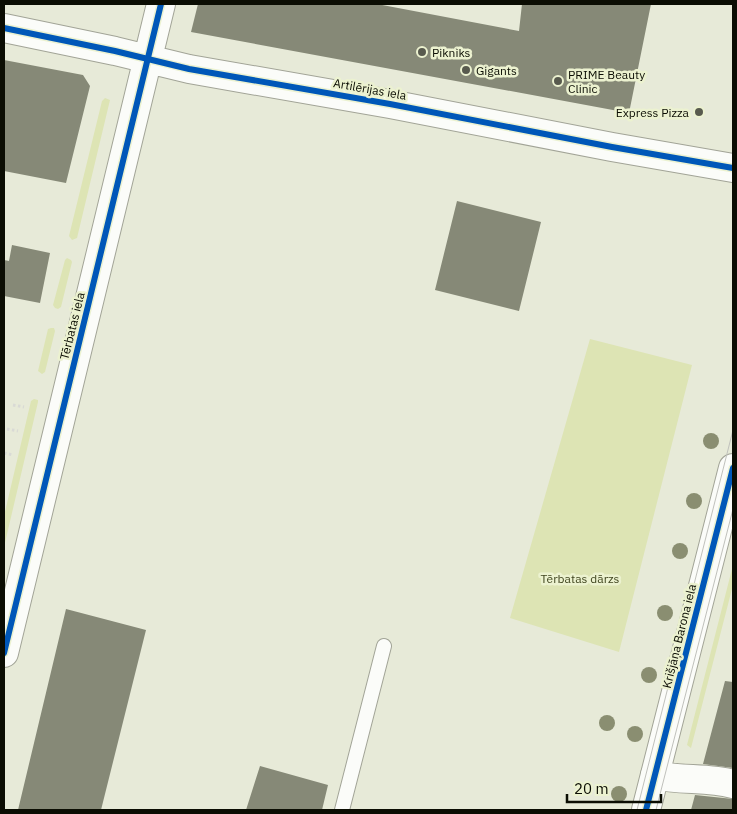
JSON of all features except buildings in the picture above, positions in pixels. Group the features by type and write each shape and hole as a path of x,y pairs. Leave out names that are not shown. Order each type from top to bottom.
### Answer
{"street":[{"name":"Tērbatas iela","path":"4,653 161,4"},
{"name":"Artilērijas iela","path":"4,28 189,69 390,104 612,147 733,168"},
{"name":"Krišjāņa Barona iela","path":"646,810 733,468"},
{"path":"655,775 683,779 716,780 733,784"}],"lane":[{"path":"342,810 384,646"}],"path":[{"path":"13,404 24,407"},
{"path":"7,429 18,431"},
{"path":"4,453 13,455"}],"green space":[{"path":"105,98 110,100 77,238 72,240 69,236 102,101"},
{"path":"67,258 72,262 61,307 58,309 53,305"},
{"path":"54,328 55,331 45,372 42,374 38,371 48,329"},
{"name":"Tērbatas dārzs","path":"590,339 692,365 619,652 510,618"},
{"path":"34,399 38,400 38,402 4,547 4,516 31,401"},
{"path":"732,569 733,585 691,748 687,745"}],"tram line":[{"path":"637,810 733,430"},
{"path":"656,810 733,509"}],"cycle path":[{"path":"4,653 161,4"},
{"path":"4,28 115,51 189,69 390,104 612,147 733,168"},
{"path":"646,810 733,468"}],"place":[{"name":"Pikniks","path":"422,52"},
{"name":"Gigants","path":"466,70"},
{"name":"PRIME Beauty Clinic","path":"558,81"},
{"name":"Express Pizza","path":"699,112"}]}
